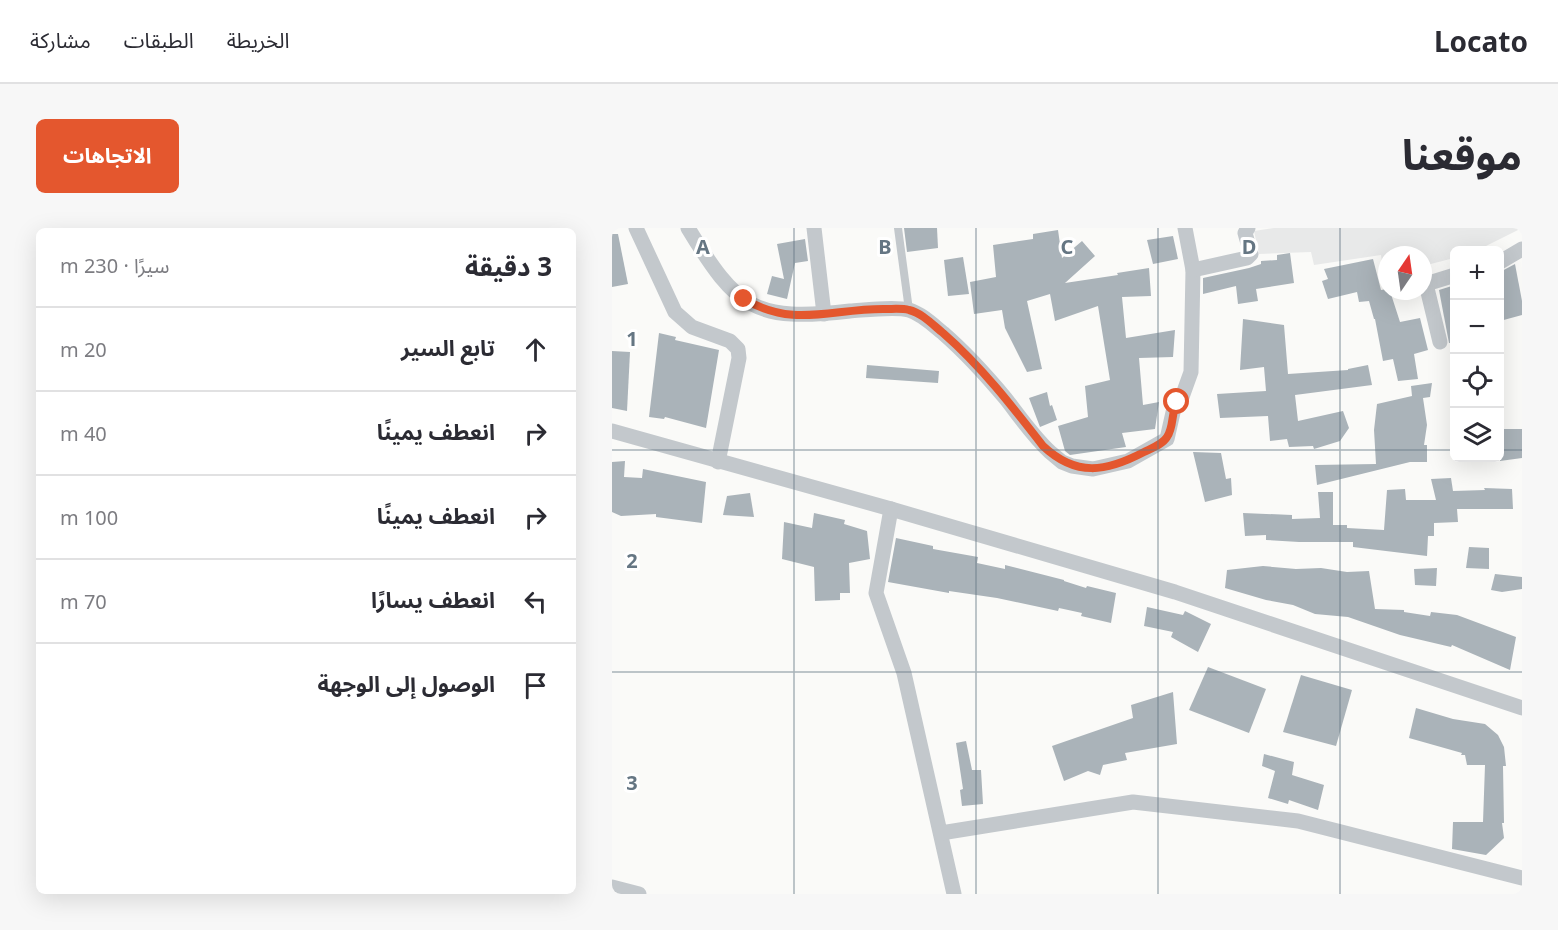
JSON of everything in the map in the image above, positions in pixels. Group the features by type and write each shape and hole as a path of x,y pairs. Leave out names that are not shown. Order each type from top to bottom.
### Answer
{"street":[{"path":"636,228 675,312 692,327 730,340 738,349 739,358 718,462"},
{"path":"688,228 718,275 734,292 776,314 824,314 874,309 909,310 929,321 965,352 1043,446 1072,466 1093,469 1128,461 1167,440 1174,408 1182,396 1191,372 1193,270 1185,228"},
{"path":"814,228 824,314"},
{"path":"1193,270 1247,258 1251,254 1245,233 1248,228"},
{"path":"1504,260 1522,249"},
{"path":"1440,342 1426,284 1450,277"},
{"path":"612,431 1175,592 1522,708"},
{"path":"891,509 876,593 904,673 954,894"},
{"path":"941,832 1133,802 1299,821 1522,878"},
{"path":"612,887 639,894"}],"lane":[{"path":"898,228 909,310"}],"shaded area":[{"path":"1274,228 1522,228 1486,246 1450,246 1450,259 1432,264 1432,246 1378,246 1378,255 1314,265 1311,252 1259,254 1254,231"}],"building":[{"path":"904,228 937,228 938,248 907,252"},
{"path":"1058,230 1062,258 1082,241 1095,256 1065,283 1149,268 1151,296 1122,297 1126,338 1175,330 1173,357 1139,358 1143,405 1159,402 1155,429 1122,433 1126,447 1070,455 1065,451 1058,426 1088,417 1085,386 1110,380 1098,306 1055,321 1050,294 1027,301 1042,369 1027,372 1005,328 1002,310 974,314 970,282 996,277 993,245 1033,239 1033,234"},
{"path":"612,234 618,234 628,284 612,287"},
{"path":"1173,236 1178,259 1153,264 1147,240"},
{"path":"805,239 808,261 795,263 787,299 767,294 772,276 784,279 777,244"},
{"path":"1290,253 1294,283 1256,289 1258,301 1238,304 1236,286 1203,294 1203,278 1249,268 1261,264 1261,261 1277,260 1277,255"},
{"path":"963,257 969,294 948,296 944,260"},
{"path":"1373,259 1378,278 1378,300 1393,300 1400,322 1420,318 1428,350 1414,354 1418,379 1398,381 1393,359 1383,361 1369,301 1359,302 1357,292 1328,299 1322,281 1328,279 1324,269"},
{"path":"1515,264 1522,301 1522,315 1504,320 1504,300 1504,270"},
{"path":"1450,287 1450,343 1449,343 1439,290"},
{"path":"1243,319 1284,325 1288,374 1348,370 1368,365 1372,385 1295,395 1298,421 1343,411 1349,428 1340,441 1314,449 1313,446 1289,447 1287,439 1270,441 1268,416 1220,418 1217,394 1266,391 1264,367 1240,370"},
{"path":"659,333 676,337 675,340 719,350 706,428 665,417 664,419 649,417"},
{"path":"612,351 630,352 627,411 612,408"},
{"path":"867,365 939,371 938,383 866,378"},
{"path":"1432,383 1430,397 1423,398 1427,425 1424,445 1427,445 1427,462 1410,462 1317,485 1315,465 1376,464 1374,430 1377,404 1412,396 1411,386"},
{"path":"1047,392 1050,406 1052,405 1057,420 1040,427 1029,398"},
{"path":"1504,429 1522,429 1522,458 1504,460"},
{"path":"1193,452 1221,453 1226,479 1231,478 1232,495 1205,502"},
{"path":"625,461 624,477 642,478 643,469 706,482 702,523 656,517 656,514 621,516 612,512 612,462"},
{"path":"1451,478 1453,491 1485,490 1484,488 1512,489 1513,509 1457,509 1458,522 1434,523 1434,536 1428,536 1427,556 1353,547 1353,542 1299,542 1266,540 1266,535 1245,536 1243,513 1292,515 1292,519 1320,518 1318,492 1333,492 1333,525 1384,530 1387,490 1405,489 1406,500 1436,500 1431,479"},
{"path":"750,493 754,517 723,515 727,496"},
{"path":"814,513 845,520 844,524 867,531 870,559 849,563 850,593 840,593 840,600 815,601 814,567 782,559 784,522 812,528"},
{"path":"896,538 933,546 933,549 978,557 977,563 1005,569 1005,565 1086,588 1087,586 1116,593 1111,623 1059,608 1058,611 997,598 949,591 949,593 888,582"},
{"path":"1469,547 1489,548 1489,569 1466,568"},
{"path":"1263,566 1296,569 1321,568 1347,572 1369,571 1375,609 1404,610 1404,612 1430,616 1431,612 1457,615 1516,637 1510,670 1452,645 1451,647 1400,635 1348,617 1315,614 1293,605 1225,588 1227,570"},
{"path":"1437,568 1436,586 1415,585 1414,569"},
{"path":"1495,574 1522,577 1522,589 1502,592 1491,590"},
{"path":"1147,607 1183,615 1185,611 1211,624 1198,652 1171,637 1173,632 1144,626"},
{"path":"1208,667 1266,689 1249,733 1189,710"},
{"path":"1301,675 1352,690 1336,746 1283,732"},
{"path":"1173,692 1177,744 1125,753 1127,760 1103,765 1100,775 1088,771 1064,781 1052,746 1133,718 1131,705"},
{"path":"1416,708 1453,719 1485,724 1498,735 1504,747 1506,766 1503,766 1504,823 1502,823 1504,838 1486,855 1452,849 1453,822 1483,822 1485,765 1467,765 1465,755 1461,755 1462,753 1409,738"},
{"path":"966,741 972,770 981,770 983,804 962,806 960,790 963,789 956,743"},
{"path":"1264,754 1294,762 1292,775 1324,785 1318,810 1289,800 1288,804 1268,798 1275,771 1262,766"}],"route":[{"path":"744,299 765,310 787,315 874,309 909,310 929,321 965,352 1043,446 1062,462 1072,466 1103,468 1128,461 1167,440 1177,402"}]}
